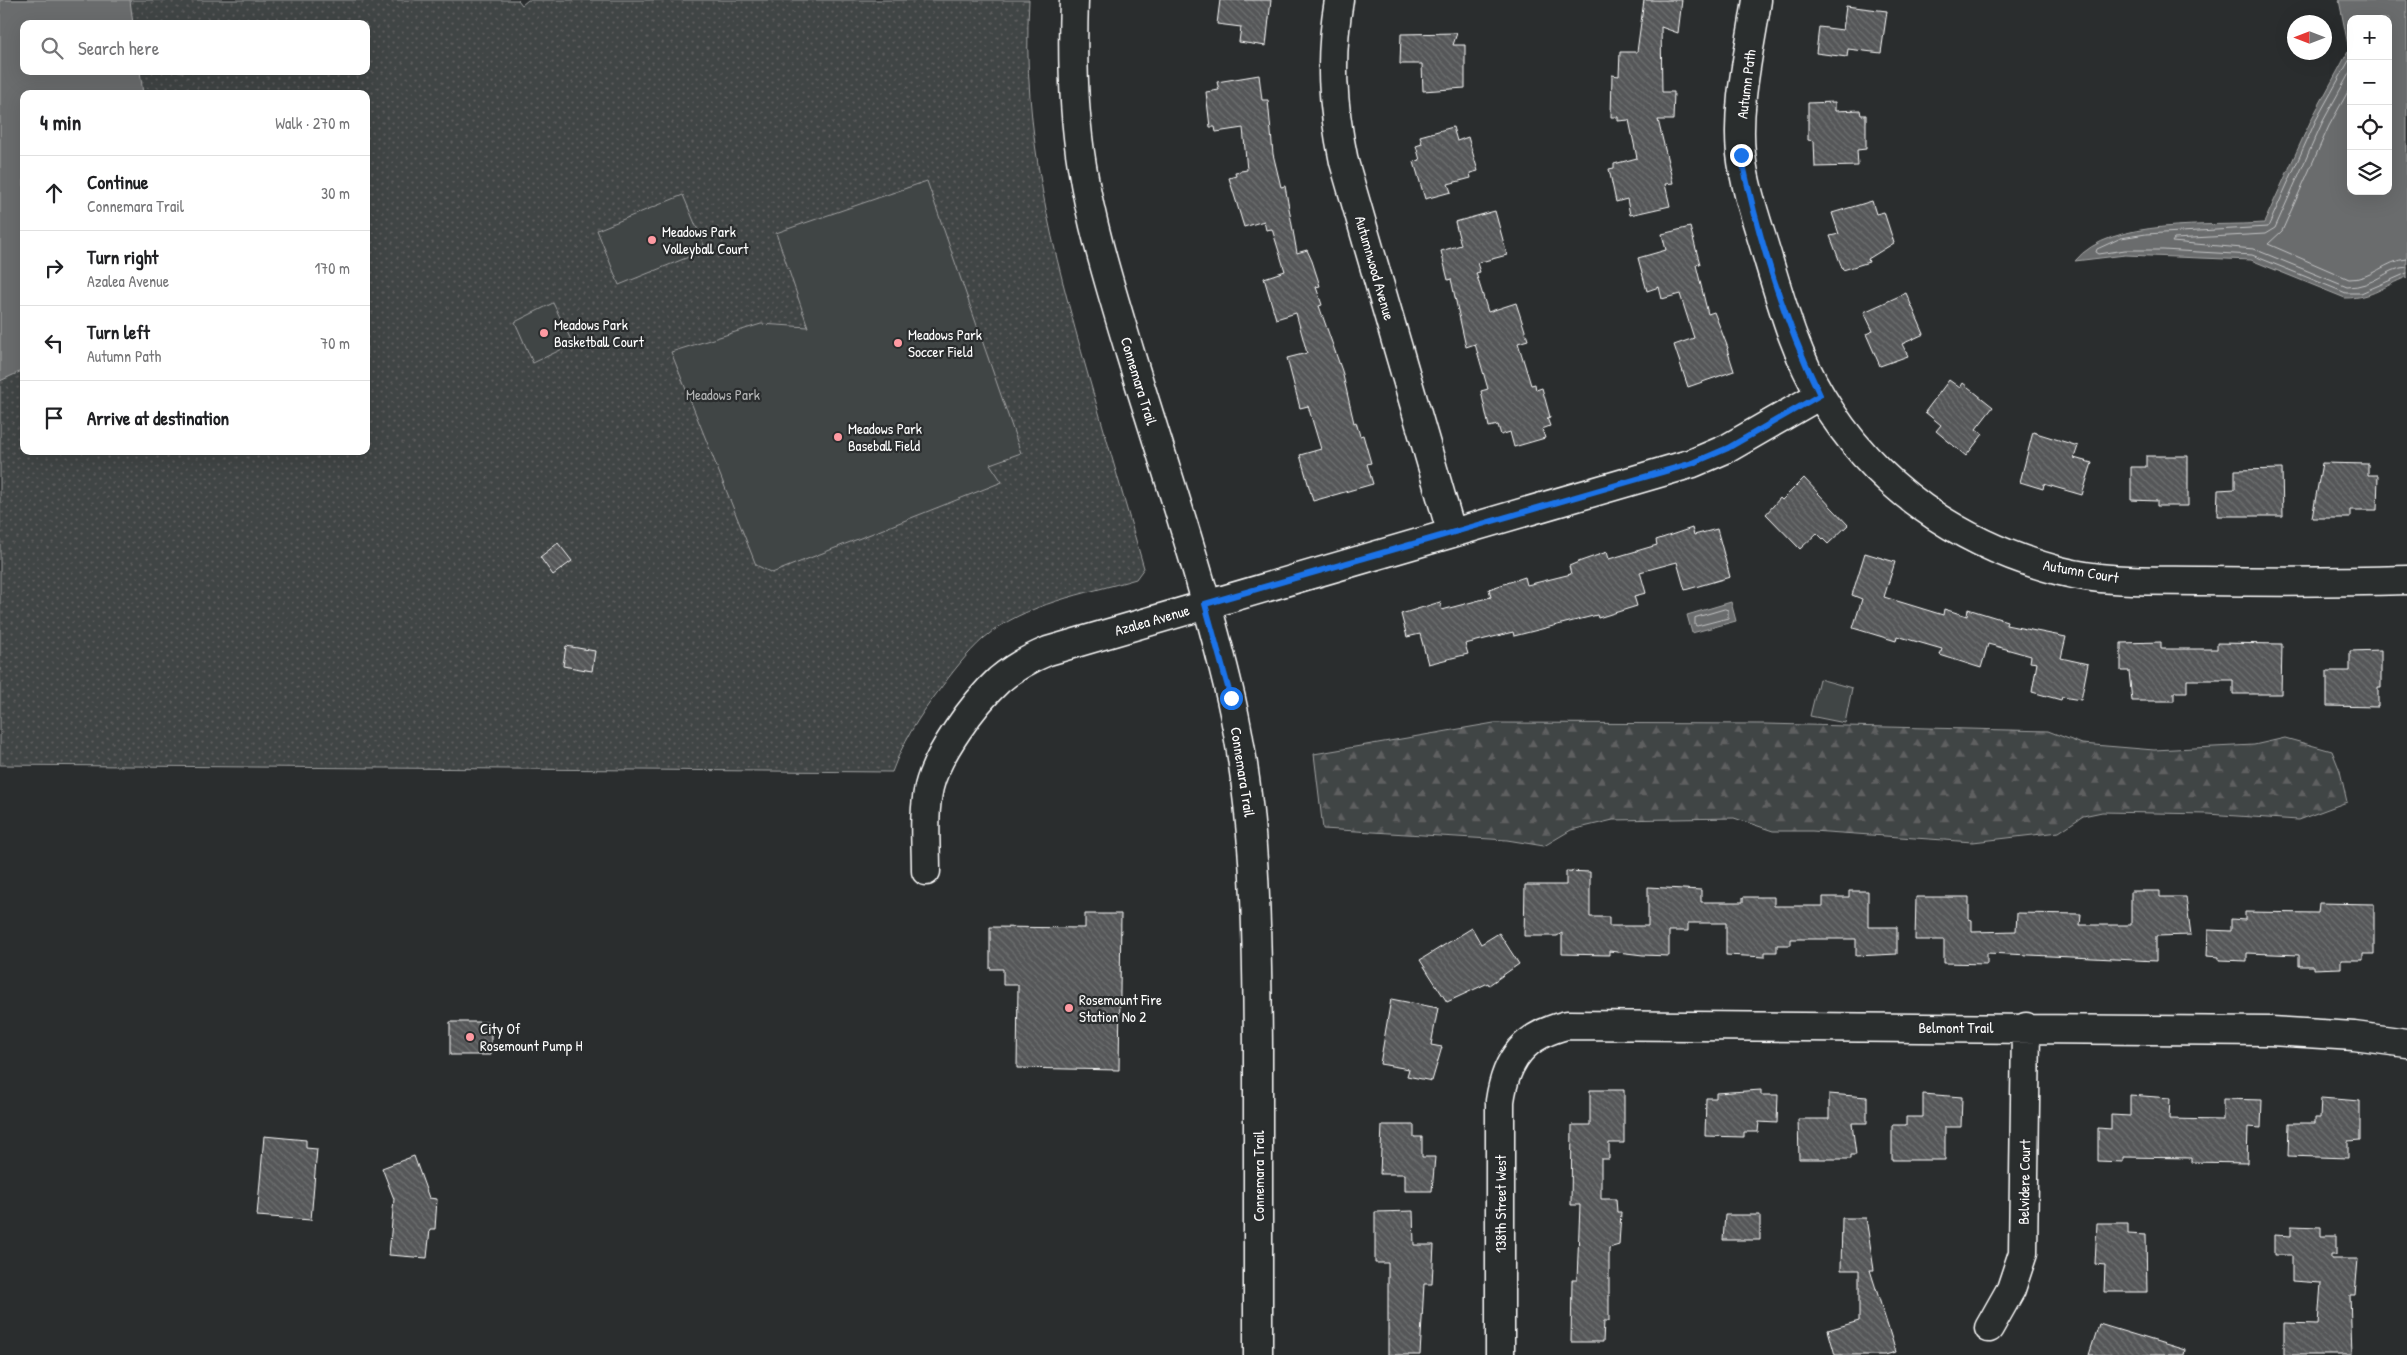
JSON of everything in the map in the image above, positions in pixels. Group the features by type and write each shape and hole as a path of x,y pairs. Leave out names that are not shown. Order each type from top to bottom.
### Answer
{"street":[{"name":"Connemara Trail","path":"1074,0 1074,87 1078,140 1088,202 1110,284 1205,604 1231,698 1243,761 1255,859 1258,949 1258,1355"},
{"name":"Autumnwood Avenue","path":"1339,0 1334,29 1334,114 1344,162 1451,531"},
{"name":"Autumn Path","path":"1757,0 1742,103 1741,155 1748,188 1787,322 1820,395"},
{"name":"Azalea Avenue","path":"926,870 927,807 929,788 936,767 948,744 984,696 1000,680 1032,658 1048,651 1451,531 1710,457 1820,395"},
{"name":"Autumn Court","path":"1820,395 1842,430 1898,490 1953,529 1987,546 2024,560 2062,571 2105,578 2320,582 2407,580"},
{"name":"Belmont Trail","path":"1516,1056 1526,1043 1538,1035 1568,1025 2026,1027 2298,1032 2354,1036 2407,1043"},
{"name":"Belvidere Court","path":"1989,1328 2011,1289 2023,1253 2026,1027"},
{"name":"138th Street West","path":"1500,1355 1500,1101 1507,1072 1516,1056"}],"green space":[{"name":"Meadows Park","path":"0,0 518,0 522,5 528,0 1029,0 1028,49 1030,96 1042,190 1075,329 1144,568 1136,579 1037,608 1000,626 984,638 959,664 924,712 906,740 892,772 0,765"},
{"name":"Meadows Park Baseball Field","path":"927,181 1021,453 990,464 1002,482 772,573 756,565 671,352 761,324 808,327 776,233"},
{"name":"Meadows Park Volleyball Court","path":"683,195 706,250 619,285 597,230"},
{"name":"Meadows Park Basketball Court","path":"553,303 573,344 533,363 515,322"},
{"path":"1819,679 1852,688 1845,723 1810,716"},
{"path":"1494,723 1765,724 2048,731 2082,744 2154,750 2254,745 2285,738 2332,751 2340,771 2347,802 2298,820 2207,814 2102,812 2083,816 2059,832 1973,842 1812,831 1773,831 1734,818 1613,820 1571,830 1544,846 1507,840 1323,829 1314,754"}],"water":[{"path":"0,0 130,0 132,20 20,20 20,75 141,75 142,90 20,90 20,372 0,381"},
{"path":"2339,0 2407,0 2407,277 2371,294 2345,298 2251,260 2125,255 2075,261 2091,247 2112,237 2137,231 2190,225 2264,223 2312,118 2347,54 2347,195 2392,195 2392,15 2347,15 2347,40"},
{"path":"1731,602 1736,621 1692,633 1687,615"}],"building":[{"path":"1220,0 1271,0 1266,46 1239,42 1241,27 1217,24"},
{"path":"1644,0 1682,0 1678,33 1661,27 1662,92 1674,92 1673,120 1658,120 1673,183 1665,184 1670,206 1630,215 1627,199 1616,202 1609,169 1614,168 1614,164 1637,158 1629,120 1618,121 1618,117 1611,117 1612,75 1619,76 1620,52 1637,52"},
{"path":"1846,6 1887,11 1881,53 1848,49 1847,57 1816,53 1819,27 1843,30"},
{"path":"1457,33 1453,45 1465,45 1465,88 1423,91 1422,64 1400,64 1401,34"},
{"path":"1259,75 1262,100 1268,100 1273,154 1281,187 1285,186 1297,253 1307,250 1312,261 1320,286 1316,287 1322,305 1319,306 1342,371 1354,423 1356,422 1360,436 1363,435 1371,463 1367,464 1373,484 1313,501 1300,455 1321,449 1308,406 1300,408 1287,358 1307,353 1296,313 1276,319 1264,278 1285,271 1272,229 1266,230 1264,221 1244,227 1229,178 1236,176 1235,172 1247,170 1243,128 1216,132 1215,127 1210,127 1206,92 1219,90 1217,82"},
{"path":"1835,102 1835,111 1860,110 1861,115 1866,115 1866,149 1857,150 1858,166 1815,167 1814,141 1808,140 1808,103"},
{"path":"1453,127 1457,141 1468,137 1478,171 1470,173 1471,178 1448,184 1451,192 1425,199 1414,162 1420,160 1416,146 1422,144 1420,136"},
{"path":"1872,201 1876,214 1884,212 1894,243 1868,259 1869,262 1843,270 1830,236 1839,234 1832,213"},
{"path":"1495,211 1507,255 1477,263 1480,272 1476,273 1488,312 1516,303 1528,340 1518,343 1531,385 1535,384 1536,390 1542,388 1550,417 1547,418 1550,426 1542,429 1545,438 1514,447 1510,432 1501,435 1498,425 1489,427 1481,391 1488,389 1475,344 1466,347 1451,279 1448,280 1441,251 1461,245 1455,222"},
{"path":"1690,227 1700,264 1696,265 1708,314 1714,312 1728,348 1734,371 1688,387 1674,345 1694,338 1680,294 1662,299 1659,287 1647,291 1638,258 1666,250 1662,234"},
{"path":"1906,293 1924,334 1902,344 1908,356 1880,366 1866,334 1873,331 1864,312"},
{"path":"1949,380 1960,388 1963,383 1993,407 1976,429 1983,434 1966,456 1936,431 1941,425 1925,412"},
{"path":"2033,432 2078,446 2074,458 2092,463 2082,495 2044,484 2043,489 2020,482"},
{"path":"2146,456 2188,456 2188,506 2157,506 2157,501 2131,500 2131,467 2146,467"},
{"path":"2322,463 2368,464 2368,475 2378,475 2377,510 2350,510 2350,518 2312,518"},
{"path":"2282,469 2283,516 2217,516 2218,490 2235,489 2235,470"},
{"path":"1804,478 1848,525 1828,544 1817,533 1800,549 1766,514 1780,498 1782,500"},
{"path":"1692,528 1694,535 1717,529 1730,577 1685,590 1677,562 1640,572 1646,593 1634,596 1637,606 1598,618 1597,615 1514,636 1513,632 1465,644 1468,654 1428,664 1420,634 1407,637 1401,614 1440,602 1442,610 1491,597 1489,589 1525,577 1527,585 1571,574 1569,566 1581,561 1607,552 1609,559 1657,545 1656,540"},
{"path":"558,543 572,561 553,575 540,557"},
{"path":"1865,553 1895,562 1884,597 1943,615 1944,609 1967,616 1968,609 2007,621 2006,625 2066,637 2061,658 2088,664 2081,700 2062,697 2061,700 2032,692 2037,663 2030,662 2031,656 1988,644 1981,668 1940,655 1942,649 1897,636 1896,641 1853,628 1862,599 1852,595"},
{"path":"2161,642 2161,649 2217,649 2217,643 2282,644 2281,694 2233,694 2233,680 2187,680 2187,692 2174,692 2174,701 2132,701 2129,671 2121,671 2121,643"},
{"path":"566,646 595,651 592,671 563,666"},
{"path":"2381,650 2381,687 2378,687 2378,707 2327,706 2327,671 2350,671 2350,651"},
{"path":"1566,871 1590,872 1590,917 1609,917 1609,926 1648,926 1648,887 1701,890 1701,902 1743,902 1743,897 1774,897 1774,906 1823,906 1823,897 1849,897 1849,891 1868,891 1868,927 1897,927 1897,954 1856,956 1856,939 1791,939 1791,945 1777,945 1777,952 1765,952 1765,957 1726,955 1726,923 1688,923 1688,931 1669,931 1669,956 1609,951 1609,955 1562,954 1562,933 1557,936 1524,936 1525,885 1566,885"},
{"path":"2131,891 2160,891 2160,897 2186,897 2191,935 2156,936 2156,961 1987,953 1987,964 1944,963 1944,940 1915,940 1916,897 1969,897 1969,919 1972,920 1972,932 2016,931 2017,913 2081,914 2080,925 2131,925"},
{"path":"2319,903 2374,904 2374,954 2363,954 2363,960 2341,960 2341,968 2313,969 2313,966 2299,966 2299,955 2247,953 2247,961 2219,960 2219,957 2207,956 2208,930 2231,931 2231,919 2245,920 2245,912 2318,913"},
{"name":"Rosemount Fire Station No 2","path":"1085,914 1121,914 1119,1070 1017,1068 1018,985 1003,985 1003,969 990,969 990,927 1085,928"},
{"path":"1472,928 1481,944 1499,933 1519,964 1489,985 1488,983 1447,1002 1420,960"},
{"path":"1391,999 1438,1008 1431,1045 1442,1047 1432,1081 1407,1076 1409,1069 1380,1064"},
{"name":"City Of Rosemount Pump H","path":"450,1022 491,1022 491,1055 450,1055"},
{"path":"1590,1090 1624,1090 1624,1143 1609,1143 1609,1159 1601,1159 1601,1199 1616,1199 1617,1212 1621,1212 1619,1245 1609,1248 1609,1321 1604,1321 1603,1342 1571,1342 1572,1280 1577,1280 1580,1205 1571,1205 1572,1125 1590,1125"},
{"path":"1761,1090 1761,1095 1778,1095 1777,1123 1759,1122 1758,1132 1744,1132 1744,1137 1705,1136 1706,1098 1716,1098 1716,1093"},
{"path":"1829,1094 1867,1097 1867,1123 1852,1123 1856,1155 1851,1155 1851,1159 1799,1159 1798,1119 1829,1119"},
{"path":"1923,1094 1962,1097 1961,1127 1945,1127 1945,1160 1892,1160 1892,1125 1906,1125 1906,1117 1923,1117"},
{"path":"2130,1095 2170,1098 2169,1119 2223,1120 2223,1099 2262,1100 2261,1128 2248,1127 2247,1163 2191,1162 2191,1158 2123,1157 2123,1162 2098,1161 2098,1128 2111,1129 2111,1115 2130,1116"},
{"path":"2321,1098 2360,1101 2360,1140 2348,1141 2348,1158 2288,1156 2289,1123 2315,1123 2315,1118 2320,1118"},
{"path":"1382,1125 1414,1125 1414,1137 1422,1137 1422,1157 1435,1157 1432,1191 1405,1191 1405,1174 1380,1174"},
{"path":"264,1136 306,1140 306,1148 317,1149 311,1220 257,1216"},
{"path":"414,1156 429,1198 437,1199 435,1229 430,1229 427,1258 389,1255 394,1199 382,1168"},
{"path":"1413,1211 1414,1245 1434,1245 1432,1284 1424,1284 1420,1355 1388,1355 1388,1263 1375,1263 1375,1212"},
{"path":"1725,1215 1760,1215 1760,1240 1723,1240"},
{"path":"1842,1218 1866,1218 1874,1270 1870,1270 1896,1352 1885,1355 1835,1355 1828,1330 1859,1321 1859,1270 1841,1270"},
{"path":"2097,1223 2128,1223 2128,1234 2146,1235 2147,1292 2104,1292 2105,1265 2095,1264"},
{"path":"2291,1226 2321,1227 2321,1236 2336,1236 2336,1255 2331,1255 2331,1259 2358,1259 2355,1295 2350,1295 2352,1355 2284,1355 2284,1323 2318,1324 2321,1283 2292,1281 2292,1255 2274,1255 2274,1235 2291,1236"},
{"path":"2099,1324 2185,1350 2184,1355 2089,1355"}],"place":[{"name":"Meadows Park Volleyball Court","path":"652,240"},
{"name":"Meadows Park Basketball Court","path":"544,333"},
{"name":"Meadows Park Soccer Field","path":"898,343"},
{"name":"Meadows Park Baseball Field","path":"838,437"},
{"name":"Rosemount Fire Station No 2","path":"1069,1008"},
{"name":"City Of Rosemount Pump H","path":"470,1037"}],"route":[{"path":"1231,698 1205,604 1451,531 1693,463 1728,448 1820,395 1799,353 1787,322 1748,188 1741,155"}]}
